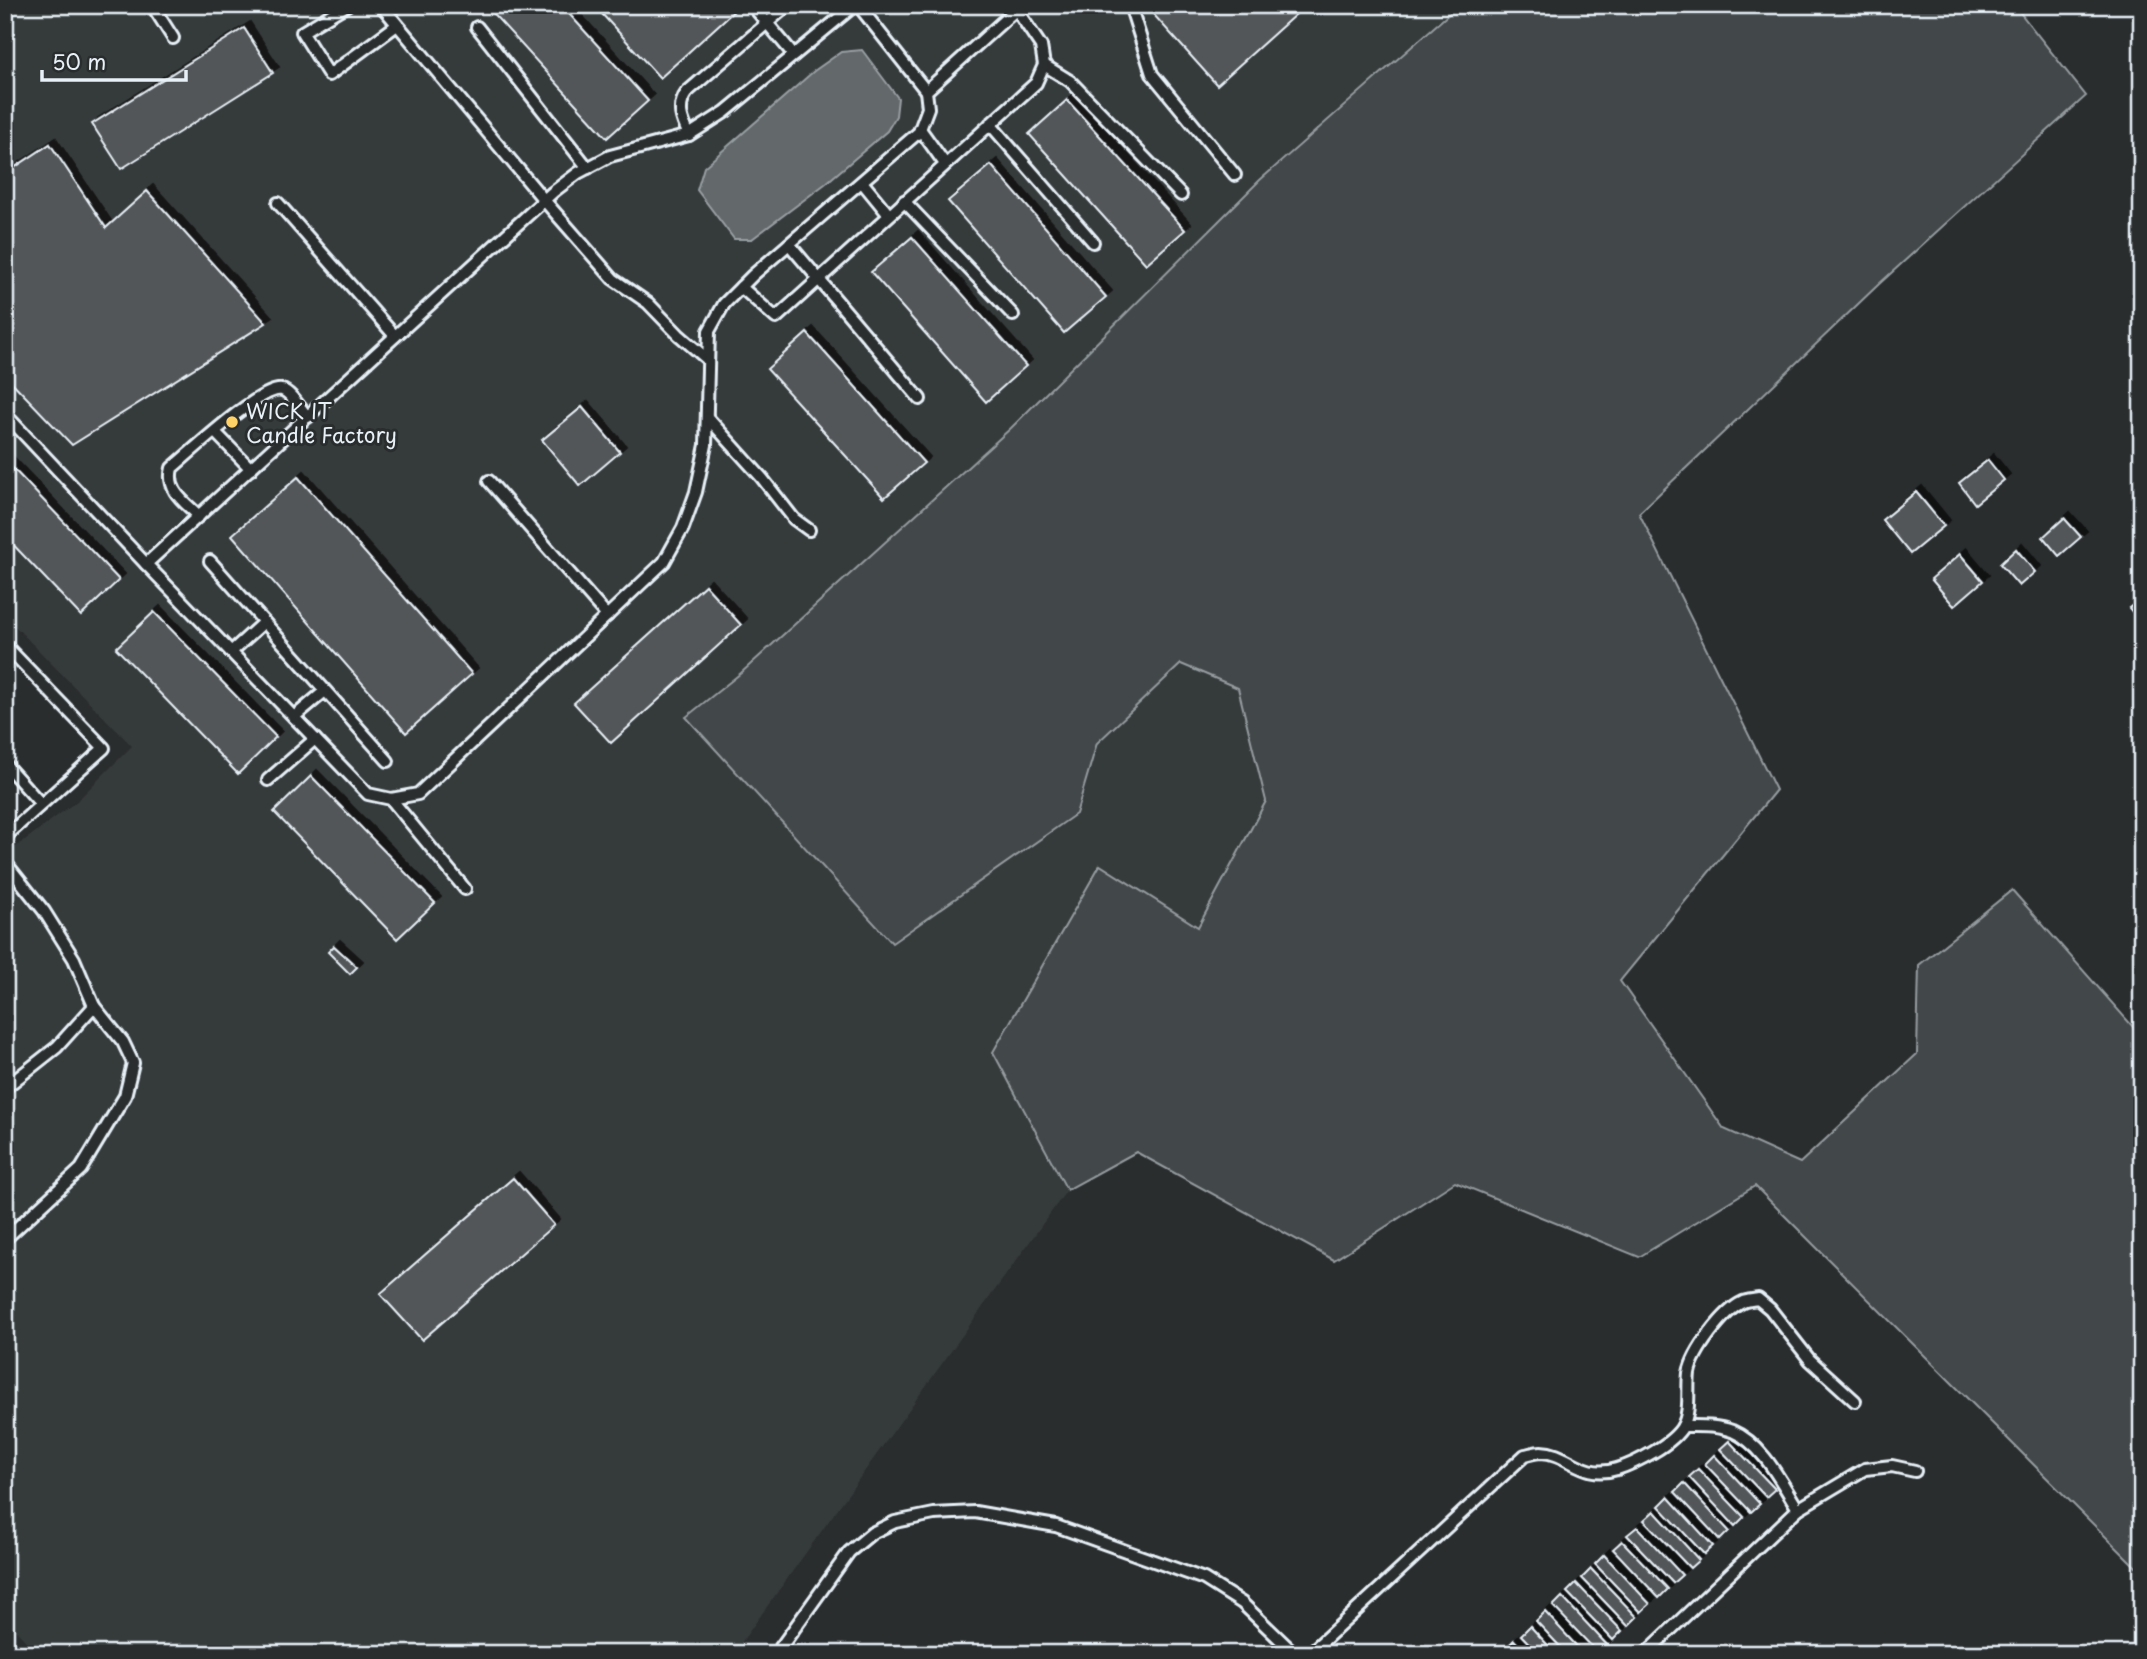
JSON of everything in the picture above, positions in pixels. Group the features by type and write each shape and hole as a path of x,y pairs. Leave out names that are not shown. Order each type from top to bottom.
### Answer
{"lane":[{"path":"152,5 173,38"},
{"path":"347,5 302,32 329,75 397,25"},
{"path":"380,5 613,279 648,303 708,360"},
{"path":"752,5 794,55"},
{"path":"689,135 681,119 681,100 687,92 789,5"},
{"path":"5,414 146,564 230,652 368,794 391,799 418,794 664,562 683,528 696,492 706,444 709,331 724,304 919,132 928,108 926,91 856,5 725,112 689,135 610,156 588,168 544,200 146,564"},
{"path":"1130,5 1152,74 1235,175"},
{"path":"741,287 776,318 1036,83 1044,65 1041,46 1019,7 926,91"},
{"path":"477,27 588,168"},
{"path":"1044,65 1070,81 1181,195"},
{"path":"990,124 1093,242"},
{"path":"920,129 945,164"},
{"path":"862,182 889,215"},
{"path":"904,201 1013,315"},
{"path":"278,203 396,336"},
{"path":"789,244 920,399"},
{"path":"199,516 172,489 172,468 251,402 271,391 286,391 308,417"},
{"path":"708,418 762,478 794,519 809,530"},
{"path":"215,432 251,469"},
{"path":"489,481 607,616"},
{"path":"210,561 388,761"},
{"path":"230,652 264,622"},
{"path":"5,645 104,748 5,836"},
{"path":"293,717 325,691"},
{"path":"268,780 315,739"},
{"path":"5,764 41,804"},
{"path":"391,799 465,889"},
{"path":"5,862 44,911 74,959 94,1006 122,1042 134,1063 125,1096 81,1169 5,1239"},
{"path":"5,1088 57,1048 94,1006"},
{"path":"1309,1654 1525,1455 1542,1452 1561,1458 1585,1471 1612,1471 1635,1463 1653,1452 1683,1426 1688,1404 1689,1371 1697,1354 1722,1318 1743,1301 1758,1299 1770,1309 1810,1360 1856,1402"},
{"path":"1683,1426 1710,1426 1731,1431 1751,1443 1775,1471 1798,1509"},
{"path":"1645,1654 1798,1509 1865,1469 1892,1466 1914,1471"},
{"path":"776,1654 849,1552 872,1533 895,1521 934,1514 975,1512 1056,1526 1204,1579 1242,1603 1295,1654"}],"shaded area":[{"path":"10,5 1459,5 1260,180 1011,428 741,673 686,716 1076,814 1097,743 1181,664 1238,688 1266,801 1198,928 1100,865 993,1052 1067,1190 733,1654 38,1654 5,1619 5,855 77,801 132,746 5,616 5,8"},
{"path":"1459,5 2014,5 2086,96 1878,285 1639,513 1776,790 1620,981 1724,1129 1800,1163 1917,1054 1919,965 2012,890 2142,1037 2142,1573 1755,1186 1639,1257 1455,1182 1334,1260 1136,1152 1067,1190 993,1052 1100,865 1198,927 1266,801 1238,688 1181,664 1097,743 1076,814 892,943 686,717 741,673 1011,428 1260,180"},
{"path":"862,50 898,98 896,116 887,131 825,184 752,239 734,239 697,190 704,167 814,71 841,52"}],"building":[{"path":"561,5 648,101 607,138 487,7"},
{"path":"612,5 733,5 736,9 660,78 602,14"},
{"path":"1145,5 1306,5 1217,85"},
{"path":"244,28 273,73 121,169 92,124"},
{"path":"1067,100 1185,230 1146,264 1029,134"},
{"path":"50,144 106,228 147,191 266,323 72,445 5,375 5,174"},
{"path":"991,165 1106,297 1064,333 948,201"},
{"path":"912,237 1026,366 986,402 871,272"},
{"path":"807,333 924,463 884,498 767,369"},
{"path":"582,407 620,452 580,486 542,440"},
{"path":"5,460 119,580 81,616 5,536"},
{"path":"1988,460 2004,480 1975,504 1959,483"},
{"path":"298,477 472,674 406,733 232,535"},
{"path":"1916,492 1944,526 1910,554 1882,520"},
{"path":"2064,518 2081,537 2059,556 2043,537"},
{"path":"2016,549 2035,572 2019,586 2000,564"},
{"path":"1960,554 1983,581 1954,606 1931,579"},
{"path":"705,585 741,625 611,743 574,703"},
{"path":"2142,598 2142,624 2129,608"},
{"path":"154,612 276,737 238,774 116,648"},
{"path":"311,776 435,903 397,939 274,812"},
{"path":"334,946 357,967 350,974 328,952"},
{"path":"513,1178 554,1225 422,1340 380,1294"},
{"path":"1729,1441 1775,1489 1766,1497 1720,1449"},
{"path":"1714,1455 1760,1504 1751,1512 1705,1464"},
{"path":"1698,1469 1744,1517 1735,1526 1689,1477"},
{"path":"1684,1483 1729,1531 1720,1540 1675,1492"},
{"path":"1668,1497 1713,1546 1704,1554 1659,1506"},
{"path":"1654,1511 1699,1560 1690,1568 1644,1520"},
{"path":"1637,1527 1682,1575 1673,1583 1627,1535"},
{"path":"1622,1541 1668,1589 1659,1598 1613,1549"},
{"path":"1604,1555 1650,1604 1641,1612 1595,1564"},
{"path":"1591,1569 1637,1617 1628,1626 1582,1578"},
{"path":"1576,1583 1622,1631 1613,1640 1567,1592"},
{"path":"1562,1597 1608,1646 1599,1654 1553,1606"},
{"path":"1545,1612 1584,1654 1567,1654 1536,1621"},
{"path":"1530,1626 1556,1654 1539,1654 1521,1635"},
{"path":"1514,1640 1527,1654 1510,1654 1505,1649"}],"place":[{"name":"WICK IT Candle Factory","path":"232,422"}]}
